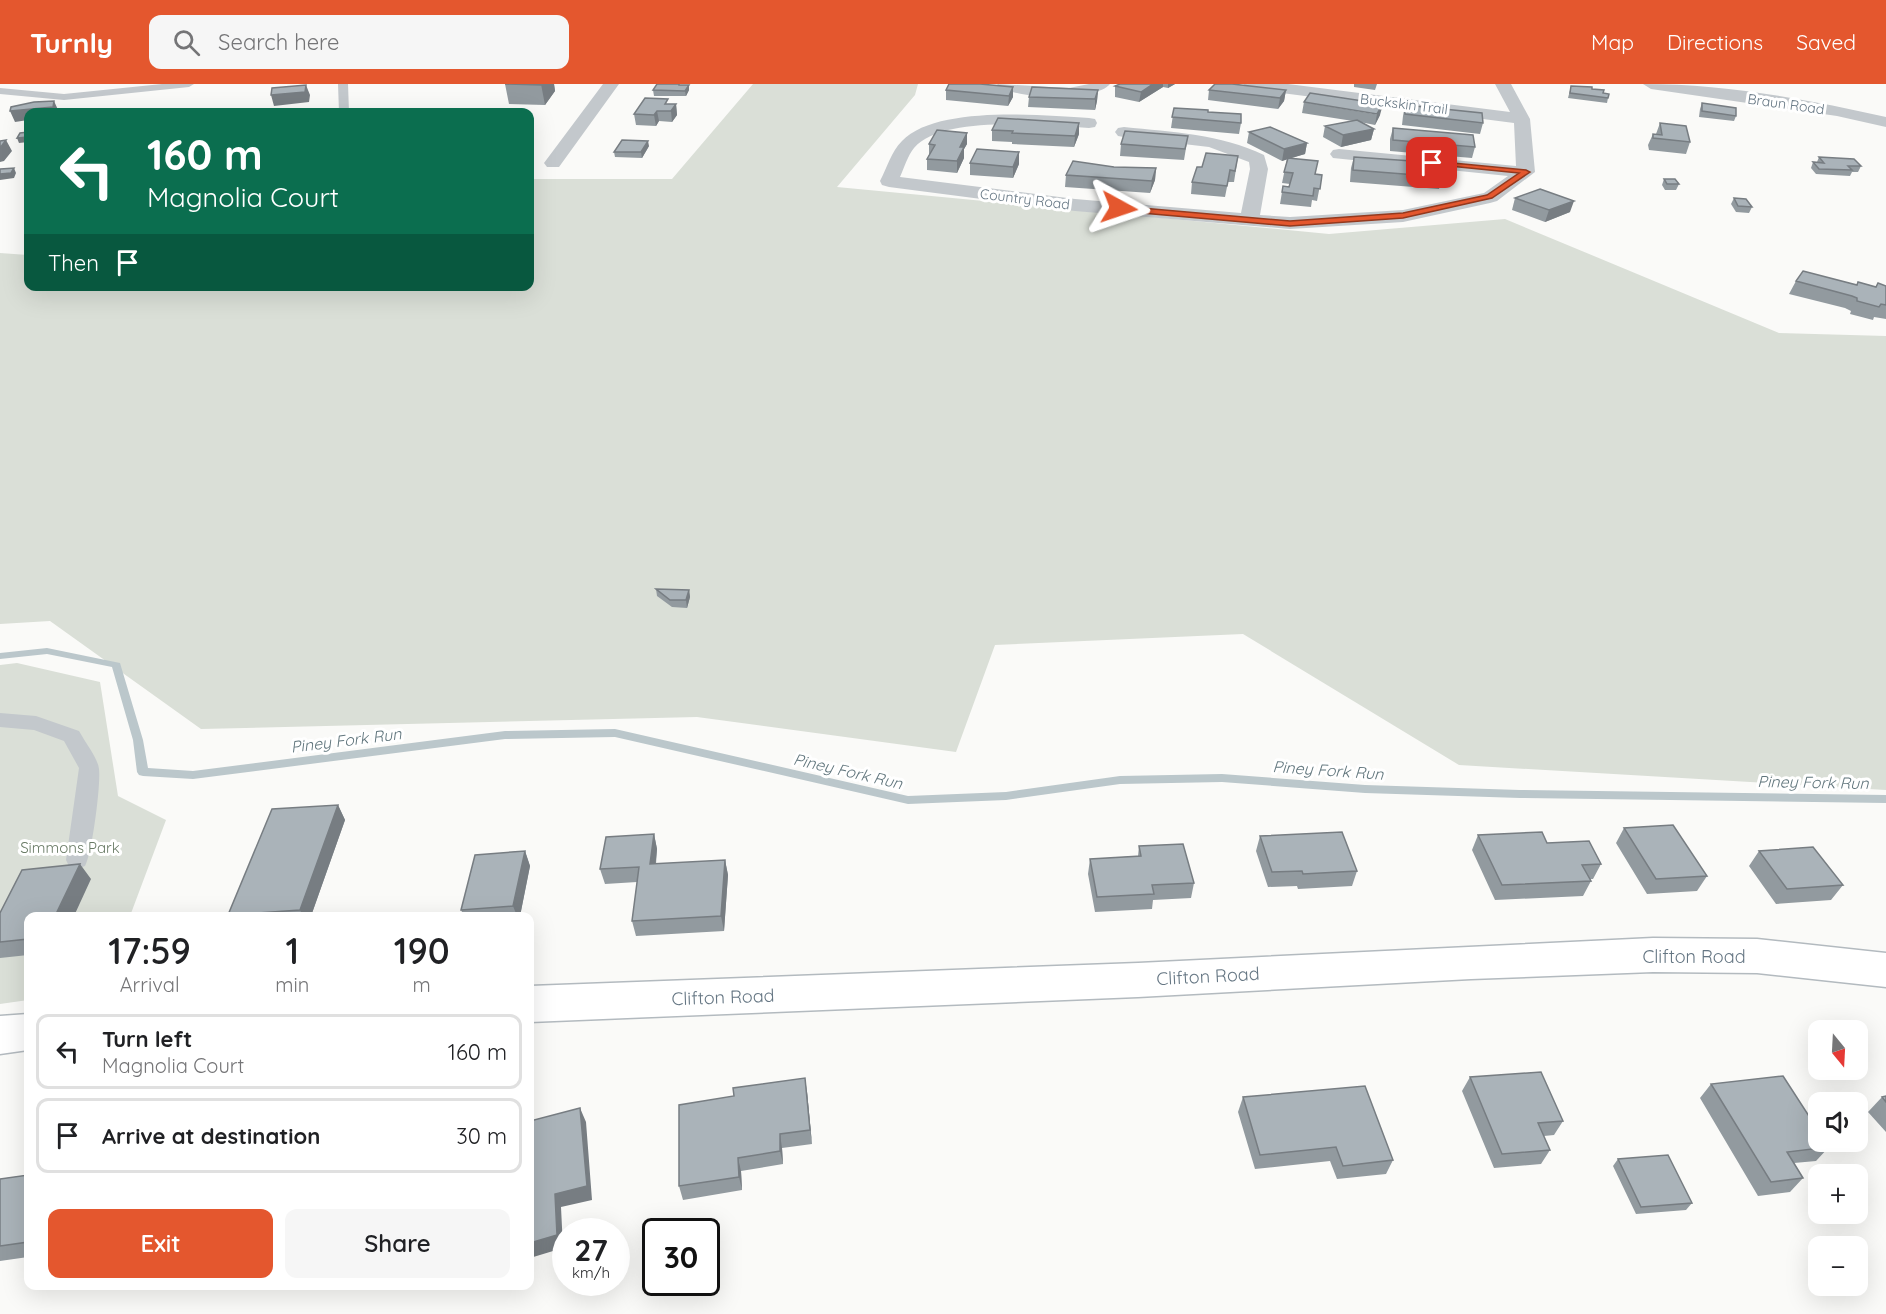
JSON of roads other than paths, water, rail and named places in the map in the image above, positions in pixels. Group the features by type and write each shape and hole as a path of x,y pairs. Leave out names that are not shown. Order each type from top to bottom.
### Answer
{"main road":[{"name":"Clifton Road","path":"534,1004 1126,980 1653,955 1757,956 1886,970"},
{"path":"0,1035 24,1032"}],"street":[{"path":"553,163 611,84"},
{"path":"1005,84 1010,87 1065,92 1085,91 1102,84"},
{"name":"Buckskin Trail","path":"1251,84 1522,119"},
{"path":"1339,154 1526,172 1522,119 1503,84"},
{"name":"Braun Road","path":"1651,84 1831,111 1886,122"},
{"name":"Country Road","path":"1089,123 984,120 928,130 908,143 889,181 1075,205 1290,224 1403,216 1490,197 1526,172"},
{"path":"1124,132 1203,140 1230,146 1258,159 1259,169 1249,220"}],"lane":[{"path":"0,91 64,97 189,84"},
{"path":"343,84 344,108"},
{"path":"0,720 36,723 72,736 89,768 77,860"}],"waterway":[{"name":"Piney Fork Run","path":"0,656 47,651 116,665 138,740 143,772 193,775 505,735 615,733 908,800 1006,796 1120,780 1222,778 1365,789 1520,794 1886,799"}],"park label":[{"name":"Simmons Park","path":"70,847"}]}
